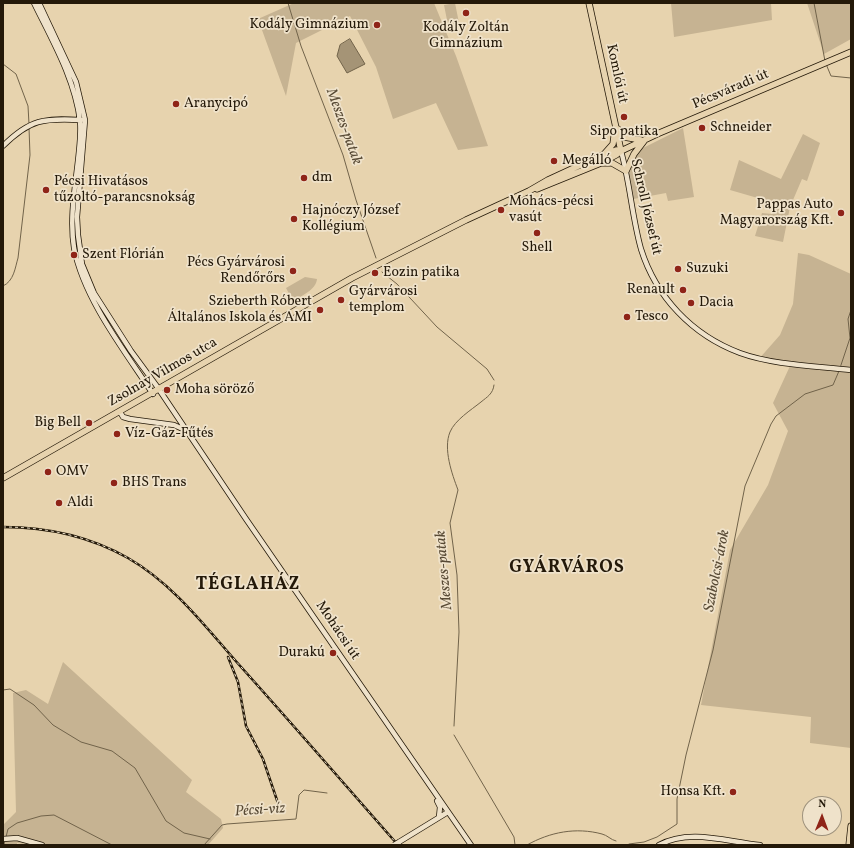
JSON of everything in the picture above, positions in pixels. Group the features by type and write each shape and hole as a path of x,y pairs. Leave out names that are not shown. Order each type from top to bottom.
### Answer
{"main road":[{"name":"Komlói út","path":"589,3 621,150"},
{"name":"Pécsváradi út","path":"621,150 851,52"},
{"path":"616,124 624,137 633,140 646,140"},
{"path":"600,156 613,144 616,124"},
{"path":"601,163 612,163 626,171 634,154 646,140"},
{"name":"Zsolnay Vilmos utca","path":"529,191 548,180 600,156 616,150 621,150"},
{"name":"Zsolnay Vilmos utca","path":"3,478 153,394 159,389 344,282 466,220 529,191 601,163 616,155 621,150"},
{"path":"849,845 851,826"}],"street":[{"path":"34,3 70,80 83,120"},
{"path":"39,3 70,66 79,91 83,120 72,219 73,240 77,259 83,279 92,299 153,394"},
{"path":"3,146 26,128 49,118 83,120"},
{"name":"Mohácsi út","path":"83,120 77,217 78,243 82,264 97,300 471,845"},
{"name":"Schroll József út","path":"621,150 642,248 649,269 664,295 683,317 705,335 728,348 756,357 851,370"},
{"path":"120,412 124,417 130,419 169,424 187,431"},
{"path":"169,424 175,421 177,416"},
{"path":"434,792 434,797 440,807 439,817"},
{"path":"397,844 448,812"},
{"path":"659,845 678,837 696,836 760,845"},
{"path":"3,839 9,838 30,840 42,845"}],"shaded area":[{"path":"294,3 434,3 456,56 488,146 458,150 436,103 393,119 376,67 350,16 296,43 286,96 258,19"},
{"path":"455,3 459,23 448,25 444,5"},
{"path":"671,3 771,3 772,20 674,37"},
{"path":"807,3 851,3 851,39 824,54"},
{"path":"350,39 365,64 347,73 337,56 340,45"},
{"path":"683,128 694,197 668,201 666,193 628,200 624,171 630,169 639,150"},
{"path":"803,134 820,143 807,181 802,179 790,207 783,242 755,236 762,213 772,214 775,203 730,190 739,160 781,179"},
{"path":"798,253 809,255 851,274 851,748 810,743 811,717 701,705 730,550 768,485 788,431 773,403 790,366 758,360 780,335 793,304"},
{"path":"305,277 317,279 316,283 308,292 293,301 286,288"},
{"path":"63,662 192,780 186,792 221,819 223,828 208,845 32,845 17,843 17,845 3,845 3,825 16,812 13,693 26,690 48,704"}],"waterway":[{"name":"Meszes-patak","path":"288,3 301,46 343,155 356,200 376,258"},
{"name":"Szabolcsi-árok","path":"814,3 825,61"},
{"path":"3,64 16,74 28,106 29,124"},
{"name":"Szabolcsi-árok","path":"826,64 831,76 851,78"},
{"path":"3,286 12,278 18,258 30,155 29,128"},
{"name":"Meszes-patak","path":"382,272 397,284 437,327 487,369 494,380"},
{"name":"Szabolcsi-árok","path":"840,368 850,338 848,319 851,310"},
{"name":"Szabolcsi-árok","path":"629,844 644,842 657,837 677,824 677,799 686,755 713,650 745,486 771,424 776,416 805,394 833,385 839,371"},
{"name":"Meszes-patak","path":"454,726 459,632 457,575 450,523 458,490 453,477 447,446 452,428 489,395 494,385"},
{"path":"3,690 10,689 34,705 53,725 81,742 112,751 135,768 166,821 184,833 210,839"},
{"name":"Meszes-patak","path":"454,735 514,837 515,845"},
{"name":"Pécsi-víz","path":"204,845 222,825 296,819 299,795 304,790 327,793"},
{"name":"Pécsi-víz","path":"6,837 8,829 17,823 41,816 54,815 112,845"},
{"name":"Szabolcsi-árok","path":"527,845 554,834 573,831 602,834 616,841"},
{"name":"Pécsi-víz","path":"4,845 5,840"}],"railway":[{"path":"3,527 19,527 51,531 67,534 98,544 128,558 161,581 190,608 398,845"},
{"path":"228,657 238,682 246,726 263,759 281,812"}],"place":[{"name":"Kodály Zoltán Gimnázium","path":"466,13"},
{"name":"Kodály Gimnázium","path":"377,25"},
{"name":"Aranycipó","path":"176,104"},
{"name":"Sipo patika","path":"624,117"},
{"name":"Schneider","path":"702,128"},
{"name":"Megálló","path":"554,161"},
{"name":"dm","path":"304,178"},
{"name":"Pécsi Hivatásos tűzoltó-parancsnokság","path":"46,190"},
{"name":"Mohács-pécsi vasút","path":"501,210"},
{"name":"Pappas Auto Magyarország Kft.","path":"841,213"},
{"name":"Hajnóczy József Kollégium","path":"294,219"},
{"name":"Shell","path":"537,233"},
{"name":"Szent Flórián","path":"74,255"},
{"name":"Suzuki","path":"678,269"},
{"name":"Pécs Gyárvárosi Rendőrőrs","path":"293,271"},
{"name":"Eozin patika","path":"375,273"},
{"name":"Renault","path":"683,290"},
{"name":"Gyárvárosi templom","path":"341,300"},
{"name":"Dacia","path":"691,303"},
{"name":"Szieberth Róbert Általános Iskola és AMI","path":"320,310"},
{"name":"Tesco","path":"627,317"},
{"name":"Moha söröző","path":"167,390"},
{"name":"Big Bell","path":"89,423"},
{"name":"Víz-Gáz-Fűtés","path":"117,434"},
{"name":"OMV","path":"48,472"},
{"name":"BHS Trans","path":"114,483"},
{"name":"Aldi","path":"59,503"},
{"name":"Durakú","path":"333,653"},
{"name":"Honsa Kft.","path":"733,792"}],"district":[{"name":"GYÁRVÁROS","path":"567,569"},
{"name":"TÉGLAHÁZ","path":"248,586"}]}
